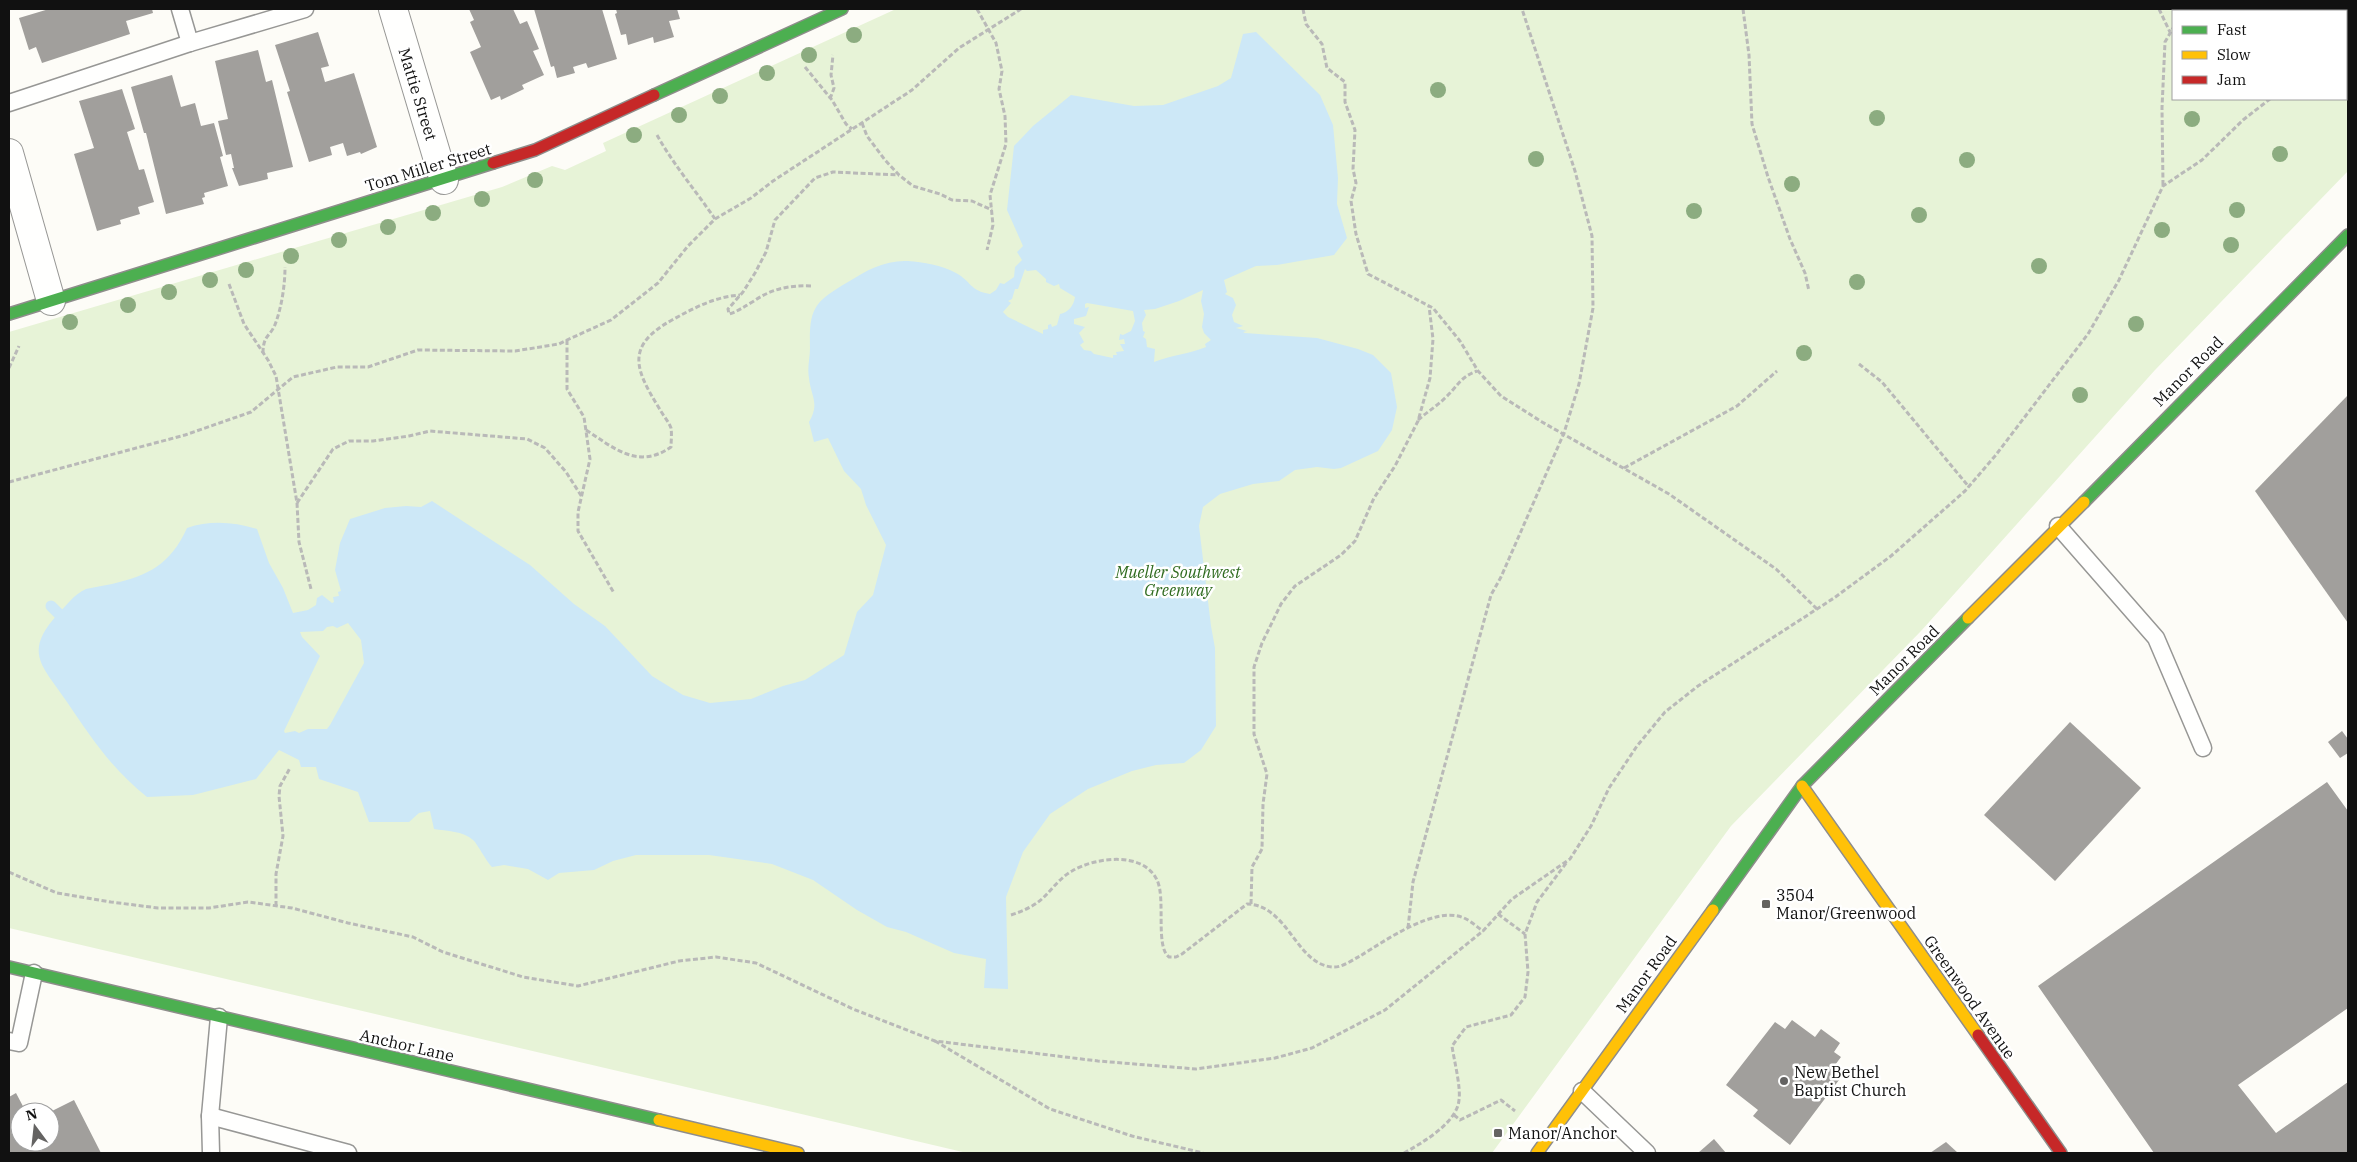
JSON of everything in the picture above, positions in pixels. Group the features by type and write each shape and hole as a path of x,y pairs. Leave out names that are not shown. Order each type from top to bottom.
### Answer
{"street":[{"name":"Mattie Street","path":"393,9 444,180"},
{"name":"Tom Miller Street","path":"9,314 444,180 535,150 828,12"},
{"path":"9,153 51,301"},
{"name":"Manor Road","path":"1537,1153 1802,786 2348,235"},
{"name":"Greenwood Avenue","path":"1802,786 2061,1153"},
{"name":"Anchor Lane","path":"9,967 798,1153"}],"lane":[{"path":"180,9 190,43"},
{"path":"9,103 190,43 306,9"},
{"path":"2058,526 2156,638 2202,748"},
{"path":"9,1041 19,1043 34,973"},
{"path":"211,1153 210,1116 219,1017"},
{"path":"1582,1091 1648,1153"},
{"path":"210,1116 348,1153"}],"path":[{"path":"977,9 996,43 1002,71 999,89 1005,116 1006,144 990,195 993,224 987,250"},
{"path":"9,482 186,435 250,412 293,377 337,367 368,367 418,350 515,351 559,344 611,320 658,283 688,246 715,219 751,198 773,181 912,90 958,48 1021,9"},
{"path":"1303,9 1306,24 1322,44 1327,68 1344,82 1345,102 1355,130 1353,169 1356,183 1351,201 1356,234 1368,274 1433,308 1460,341 1478,371 1501,396 1669,494 1776,569 1817,609"},
{"path":"1408,928 1413,882 1491,595 1501,577 1564,433 1580,384 1593,308 1592,236 1575,171 1522,9"},
{"path":"1743,9 1749,55 1752,124 1768,178 1790,239 1805,273 1809,291"},
{"path":"2159,9 2170,32"},
{"path":"1404,1153 1428,1139 1454,1115 1459,1100 1452,1046 1466,1027 1511,1015 1525,997 1528,972 1526,934 1536,902 1570,859 1591,826 1609,788 1637,746 1665,712 1698,686 1817,609 1891,556 1969,487 2088,334 2119,280 2163,186 2163,72 2165,42 2172,29"},
{"path":"830,99 834,88 832,74 833,55"},
{"path":"806,67 846,124 852,129"},
{"path":"2163,186 2202,160 2242,120 2269,100"},
{"path":"862,123 867,136 898,175 913,186 940,194 952,200 972,201 992,210"},
{"path":"657,135 715,219"},
{"path":"811,286 793,285 780,288 756,299 740,311 729,314 728,309 756,273 766,252 775,220 815,178 834,172 898,175"},
{"path":"263,353 263,340 276,324 280,312 285,267"},
{"path":"230,284 244,324 276,376 297,503 299,542 311,590"},
{"path":"586,430 632,457 658,456 671,448 671,427 644,382 637,361 642,343 661,326 698,306 723,296 740,295"},
{"path":"1251,904 1252,867 1262,849 1262,804 1267,774 1254,734 1254,667 1262,643 1281,604 1295,586 1341,555 1356,541 1374,498 1395,466 1418,421 1430,378 1433,339 1429,306"},
{"path":"567,340 567,389 584,417 590,459 578,512 578,531 614,593"},
{"path":"9,368 19,345"},
{"path":"1859,364 1882,382 1969,487"},
{"path":"1418,421 1428,410 1444,399 1465,375 1478,371"},
{"path":"1624,468 1737,406 1777,371"},
{"path":"297,503 333,450 349,442 373,441 430,431 528,439 546,448 566,472 582,496"},
{"path":"276,906 276,874 283,836 279,796 280,786 290,768"},
{"path":"935,1041 1098,1061 1196,1069 1275,1058 1312,1048 1385,1010 1483,931 1512,899 1570,859"},
{"path":"1011,914 1026,910 1043,899 1072,870 1099,861 1127,860 1152,871 1158,882 1163,922 1163,949 1169,957 1176,957 1182,954 1239,909 1251,904 1266,909 1287,928 1300,947 1316,960 1332,968 1347,964 1408,928 1446,916 1464,918 1483,931"},
{"path":"9,872 57,893 158,908 209,908 248,902 276,906 413,937 443,952 523,977 578,986 679,961 716,957 756,963 853,1009 935,1041 1050,1109 1132,1136 1203,1153"},
{"path":"1498,914 1526,934"},
{"path":"1454,1115 1460,1120 1500,1100 1514,1111"}],"green space":[{"name":"Mueller Southwest Greenway","path":"896,9 2348,9 2348,171 2155,370 1921,631 1731,826 1492,1153 967,1153 9,928 9,332 502,187 552,166 565,170 606,151 603,143"}],"water":[{"path":"1256,32 1320,95 1333,125 1338,178 1337,204 1347,238 1334,255 1277,265 1256,266 1224,280 1227,292 1225,294 1233,298 1236,305 1232,315 1234,322 1243,326 1236,328 1247,331 1243,332 1245,333 1317,338 1373,355 1391,373 1397,407 1392,430 1378,451 1341,468 1317,467 1295,470 1279,481 1253,484 1220,494 1203,507 1199,526 1215,648 1216,726 1201,750 1184,763 1156,765 1132,771 1088,789 1050,814 1023,852 1006,897 1008,989 984,988 986,959 954,953 906,932 887,927 857,910 813,880 772,864 709,855 636,855 613,861 594,870 559,873 548,880 528,869 504,865 492,867 475,842 469,837 455,832 434,829 430,811 419,813 409,822 369,822 358,792 319,779 316,767 301,767 299,760 279,750 256,779 193,795 147,797 123,776 103,753 44,669 39,649 41,639 47,628 70,600 86,589 125,581 148,572 166,560 187,528 196,525 222,523 257,529 269,563 283,588 293,613 308,610 316,605 317,598 322,595 332,603 334,602 333,597 339,596 338,592 341,591 335,570 340,543 350,519 385,508 421,507 432,501 530,565 574,604 605,626 652,676 683,695 710,703 751,699 783,686 805,680 844,655 857,612 873,595 886,545 866,505 861,489 844,471 828,438 814,442 809,422 814,410 814,400 808,370 811,324 816,308 828,295 862,274 884,264 900,261 932,264 951,270 978,291 990,294 996,290 1000,283 1004,284 1014,277 1015,267 1022,260 1017,252 1023,246 1007,210 1014,146 1033,126 1071,95 1134,106 1163,105 1218,86 1231,78 1243,34","holes":["1025,269 1027,271 1036,270 1046,279 1046,282 1054,286 1059,284 1060,288 1075,297 1070,308 1060,314 1057,325 1052,327 1051,324 1048,325 1048,329 1043,330 1043,334 1008,317 1003,312 1011,303 1008,301 1012,299 1015,289 1018,289","1203,290 1201,301 1204,314 1202,327 1204,333 1211,340 1205,344 1206,347 1154,362 1155,349 1147,347 1146,339 1143,337 1145,332 1143,331 1142,323 1146,315 1144,310 1155,309","1085,304 1133,311 1135,321 1131,331 1123,335 1120,334 1119,340 1124,339 1125,344 1120,344 1124,351 1116,352 1117,355 1113,355 1113,358 1084,350 1080,345 1084,342 1079,333 1085,327 1074,324 1074,319 1086,316 1089,307 1085,308","348,623 361,640 364,663 327,729 308,729 299,733 295,731 285,733 284,731 320,656 302,637 300,632 323,631 327,627 333,626 337,628"]}],"building":[{"path":"49,9 152,9 153,13 126,21 130,34 42,63 36,47 29,50 19,18"},
{"path":"469,9 513,9 520,24 527,21 539,49 533,51 544,75 522,85 524,89 501,100 500,96 491,100 470,52 481,47 470,22 474,20"},
{"path":"534,9 602,9 617,59 588,68 586,63 573,67 575,73 557,78 554,66 551,67"},
{"path":"616,9 677,9 680,19 669,21 674,37 654,43 653,37 628,45 626,34 621,35 615,14 617,13"},
{"path":"318,32 329,66 321,68 325,82 354,73 377,147 361,154 360,152 347,156 343,143 330,147 332,155 309,162 287,92 290,91 275,45"},
{"path":"258,50 266,82 272,80 293,167 267,173 268,179 239,186 232,168 234,168 231,154 226,155 218,121 228,119 215,61"},
{"path":"172,75 181,107 195,103 201,126 214,123 223,156 220,157 228,186 204,193 205,197 202,198 204,204 166,214 146,133 144,133 131,87"},
{"path":"122,89 135,129 127,132 139,170 144,169 154,202 138,207 140,214 120,220 121,224 97,231 74,154 94,148 79,101"},
{"path":"2348,395 2348,623 2255,491"},
{"path":"2070,722 2141,788 2055,881 1984,815"},
{"path":"2342,731 2348,739 2348,753 2340,758 2328,742"},
{"path":"2327,782 2348,811 2348,1008 2238,1085 2276,1133 2348,1082 2348,1153 2154,1153 2038,986"},
{"name":"New Bethel Baptist Church","path":"1792,1020 1815,1037 1821,1029 1840,1043 1834,1052 1841,1057 1832,1069 1842,1076 1790,1145 1753,1116 1758,1110 1726,1085 1775,1022 1785,1029"},
{"path":"16,1093 21,1102 10,1102 10,1152 60,1152 60,1107 74,1100 101,1153 9,1153 9,1097"},
{"path":"1714,1139 1726,1153 1698,1153"},
{"path":"1946,1142 1958,1153 1930,1153"}],"waterway":[{"path":"51,606 69,624"}],"traffic: fast":[{"path":"654,95 842,9"},
{"path":"9,314 493,163"},
{"path":"2084,502 2348,235"},
{"path":"1713,910 1802,786 1968,618"},
{"path":"9,967 659,1120"}],"traffic: slow":[{"path":"1968,618 2084,502"},
{"path":"1802,786 1978,1035"},
{"path":"1537,1153 1713,910"},
{"path":"659,1120 798,1153"}],"traffic: jam":[{"path":"493,163 535,150 654,95"},
{"path":"1978,1035 2061,1153"}],"place":[{"name":"3504 Manor/Greenwood","path":"1766,904"},
{"name":"New Bethel Baptist Church","path":"1784,1081"},
{"name":"Manor/Anchor","path":"1498,1133"}]}
